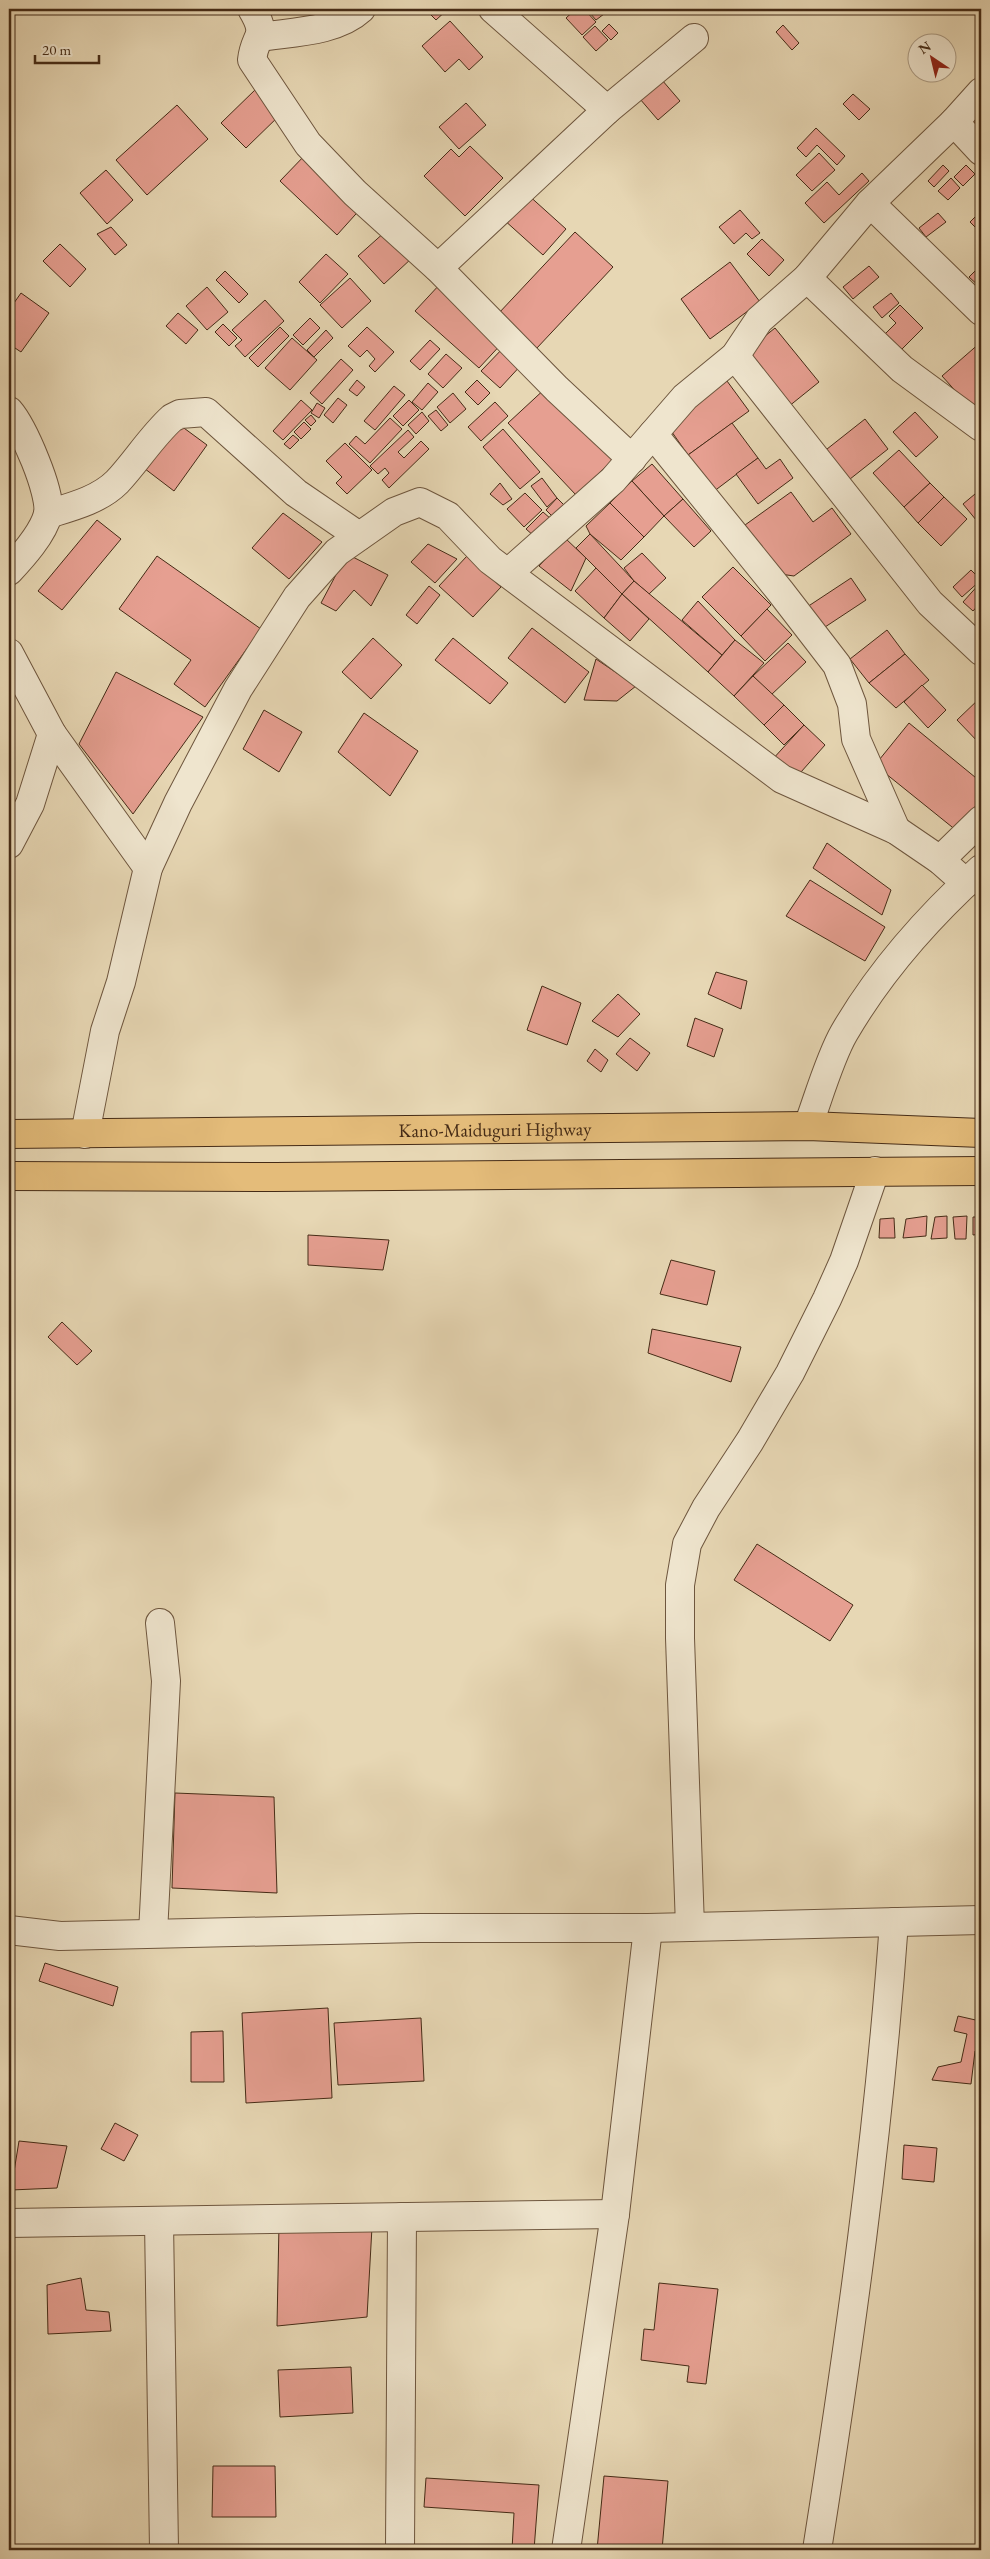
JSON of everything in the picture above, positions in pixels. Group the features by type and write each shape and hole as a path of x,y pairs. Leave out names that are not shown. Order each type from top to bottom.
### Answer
{"highway":[{"name":"Kano-Maiduguri Highway","path":"9,1134 808,1126 981,1133"},
{"path":"9,1176 275,1177 981,1171"}],"street":[{"path":"252,9 262,25 260,37 253,51 252,60 308,144 356,193 438,268 557,389 632,459"},
{"path":"260,37 325,27 355,14 361,9"},
{"path":"493,9 607,110"},
{"path":"438,268 607,110 694,38"},
{"path":"508,573 613,480 685,398 735,356 759,320 807,278 870,203 954,122 981,92"},
{"path":"954,122 981,151"},
{"path":"870,203 981,311"},
{"path":"807,278 902,369 981,427"},
{"path":"735,356 930,603 981,651"},
{"path":"9,411 24,436 41,472 48,514 31,546 9,571"},
{"path":"48,514 83,503 116,483 138,454 172,418 180,414 206,412 296,493 359,536"},
{"path":"653,434 780,591 836,665 852,704 856,739 896,830"},
{"path":"85,1134 105,1031 121,982 148,868 178,803 238,689 297,597 337,552 394,512 420,502 448,516 490,560 782,779 896,830 940,860 974,876 929,920 891,964 843,1034 808,1126"},
{"path":"9,653 52,734 148,868"},
{"path":"9,844 30,804 52,734"},
{"path":"940,860 981,820"},
{"path":"690,1927 680,1621 680,1585 687,1544 706,1508 750,1441 790,1373 844,1261 875,1172"},
{"path":"153,1933 166,1681 160,1623"},
{"path":"9,1930 60,1936 418,1928 648,1928 981,1920"},
{"path":"817,2550 850,2343 885,2043 894,1922"},
{"path":"566,2550 615,2214 648,1928"},
{"path":"9,2223 615,2214"},
{"path":"400,2550 402,2217"},
{"path":"159,2221 164,2550"}],"building":[{"path":"425,9 448,9 436,20"},
{"path":"576,9 584,9 596,22 582,35 566,18"},
{"path":"593,9 606,9 608,11 596,20 589,12"},
{"path":"450,21 483,57 469,70 459,59 445,72 422,46"},
{"path":"609,24 618,33 611,40 602,31"},
{"path":"783,25 799,43 792,50 776,32"},
{"path":"595,26 608,40 596,51 583,37"},
{"path":"662,80 680,101 658,120 640,99"},
{"path":"257,88 282,113 246,148 221,123"},
{"path":"853,94 870,109 859,120 843,104"},
{"path":"466,103 486,125 459,149 439,127"},
{"path":"177,105 208,139 147,195 116,160"},
{"path":"816,128 845,156 837,165 817,145 806,157 797,148"},
{"path":"470,146 503,178 465,216 424,176 451,149 459,157"},
{"path":"308,152 364,205 337,235 280,181"},
{"path":"819,153 835,170 812,191 796,175"},
{"path":"943,165 949,171 934,187 928,181"},
{"path":"966,165 975,174 963,186 954,177"},
{"path":"106,170 133,200 107,224 80,193"},
{"path":"862,173 869,181 824,223 805,203 827,182 839,195"},
{"path":"951,178 960,188 948,200 938,191"},
{"path":"526,193 566,229 543,255 503,219"},
{"path":"740,210 760,233 752,239 746,233 734,244 719,227"},
{"path":"981,211 981,231 980,232 970,222"},
{"path":"938,213 946,222 926,237 919,228"},
{"path":"111,227 127,245 115,255 97,234"},
{"path":"386,231 412,258 384,284 358,256"},
{"path":"575,232 613,267 536,349 498,314"},
{"path":"762,239 784,260 769,276 747,254"},
{"path":"60,244 86,269 70,287 43,261"},
{"path":"326,254 348,274 320,303 299,282"},
{"path":"730,262 760,302 710,339 681,299"},
{"path":"869,266 879,277 853,299 843,287"},
{"path":"976,270 981,275 980,287 969,277"},
{"path":"225,271 248,294 239,303 216,280"},
{"path":"350,278 371,301 342,328 320,305"},
{"path":"441,283 505,340 479,368 415,311"},
{"path":"207,287 228,312 207,330 186,306"},
{"path":"21,293 49,313 21,352 9,344 9,310"},
{"path":"891,293 899,303 882,318 873,307"},
{"path":"265,300 284,321 245,357 235,346 242,340 232,330"},
{"path":"900,305 923,328 900,351 884,335 896,323 889,316"},
{"path":"178,313 198,330 186,344 166,326"},
{"path":"310,318 320,328 303,345 293,335"},
{"path":"223,324 237,338 229,346 215,332"},
{"path":"280,327 289,336 258,367 249,358"},
{"path":"367,327 394,352 375,372 369,366 375,359 367,350 360,357 348,346"},
{"path":"775,328 819,382 783,411 739,357"},
{"path":"326,330 333,338 314,357 307,350"},
{"path":"292,338 317,360 290,390 265,368"},
{"path":"430,340 440,349 420,370 410,361"},
{"path":"981,342 981,413 978,416 942,376"},
{"path":"506,345 524,362 500,388 481,371"},
{"path":"446,354 462,368 443,388 428,374"},
{"path":"341,359 353,370 322,404 310,393"},
{"path":"357,380 365,387 357,396 349,390"},
{"path":"477,380 490,393 478,405 465,392"},
{"path":"727,381 749,411 688,455 667,425"},
{"path":"428,383 438,392 422,410 412,402"},
{"path":"394,386 405,395 375,430 364,421"},
{"path":"548,386 616,457 576,495 508,423"},
{"path":"453,393 466,409 450,423 437,407"},
{"path":"338,398 347,405 333,423 324,415"},
{"path":"301,400 312,410 283,440 273,431"},
{"path":"409,400 419,410 403,426 393,416"},
{"path":"495,402 508,416 481,441 468,427"},
{"path":"317,403 325,408 319,418 311,413"},
{"path":"436,410 448,425 441,431 428,416"},
{"path":"422,412 429,421 416,434 408,425"},
{"path":"915,412 938,437 916,457 893,432"},
{"path":"311,415 316,421 311,426 305,420"},
{"path":"390,418 402,429 370,463 349,444 356,436 365,444"},
{"path":"865,419 888,449 845,483 822,453"},
{"path":"173,420 207,445 174,491 136,462"},
{"path":"304,422 311,429 301,439 294,432"},
{"path":"732,423 758,458 713,492 688,455"},
{"path":"503,429 540,472 520,489 483,447"},
{"path":"408,430 414,437 398,452 404,458 421,441 429,449 389,488 382,480 389,473 385,468 378,474 370,466"},
{"path":"293,435 299,440 290,449 284,444"},
{"path":"345,443 372,470 347,494 336,483 342,477 326,461"},
{"path":"899,450 930,483 904,507 873,473"},
{"path":"758,458 766,469 780,459 793,478 758,504 736,474"},
{"path":"652,464 683,499 664,516 632,481"},
{"path":"542,478 557,498 547,507 531,486"},
{"path":"632,481 664,516 644,537 610,503"},
{"path":"500,483 512,499 503,505 490,494"},
{"path":"930,483 944,497 918,523 904,507"},
{"path":"981,489 981,526 963,504"},
{"path":"791,492 813,522 832,508 851,534 794,576 780,574 745,525"},
{"path":"525,493 542,510 524,527 507,509"},
{"path":"944,497 967,519 941,546 918,523"},
{"path":"557,498 565,506 554,518 546,510"},
{"path":"683,499 711,531 694,547 664,516"},
{"path":"610,503 644,537 621,560 590,534 586,526"},
{"path":"543,512 551,519 534,536 526,529"},
{"path":"283,513 322,542 289,579 252,548"},
{"path":"97,520 121,539 62,610 38,591"},
{"path":"590,534 634,581 622,594 576,548"},
{"path":"565,538 586,558 571,591 539,566"},
{"path":"428,544 457,559 435,583 411,562"},
{"path":"642,553 666,578 649,594 634,581 624,568"},
{"path":"347,554 388,575 371,606 354,590 336,611 321,603"},
{"path":"157,556 261,629 205,707 174,684 191,660 119,609"},
{"path":"467,556 501,587 473,617 439,586"},
{"path":"733,567 771,605 741,636 702,597"},
{"path":"596,568 622,594 604,618 575,591"},
{"path":"971,570 981,580 962,597 953,587"},
{"path":"851,578 866,600 822,629 807,607"},
{"path":"634,581 722,655 708,672 622,594"},
{"path":"981,582 981,602 973,611 963,602"},
{"path":"429,586 440,595 417,624 406,615"},
{"path":"622,594 649,619 630,641 604,618"},
{"path":"698,601 735,640 722,655 682,620"},
{"path":"767,609 792,635 765,661 741,636"},
{"path":"532,628 589,672 565,703 508,658"},
{"path":"887,630 905,654 869,683 850,659"},
{"path":"373,638 402,665 371,699 342,672"},
{"path":"453,638 508,683 490,704 435,660"},
{"path":"735,640 764,663 734,696 708,672"},
{"path":"788,643 806,662 771,695 753,676"},
{"path":"905,654 929,680 896,708 869,683"},
{"path":"596,659 636,686 617,701 584,700"},
{"path":"116,672 203,717 133,814 79,744"},
{"path":"753,676 784,705 764,725 734,696"},
{"path":"922,685 946,710 928,728 904,702"},
{"path":"981,697 981,745 957,720"},
{"path":"784,705 804,725 784,745 764,725"},
{"path":"264,710 302,732 279,772 243,749"},
{"path":"364,713 418,751 390,796 338,752"},
{"path":"909,723 981,782 981,801 957,831 875,765"},
{"path":"804,725 825,745 793,781 771,761"},
{"path":"827,843 891,890 882,915 813,868"},
{"path":"810,880 885,927 865,961 786,916"},
{"path":"716,972 747,981 741,1009 708,994"},
{"path":"542,986 581,1003 567,1045 527,1030"},
{"path":"618,994 640,1014 618,1037 592,1021"},
{"path":"695,1018 723,1029 714,1057 687,1046"},
{"path":"630,1038 650,1053 637,1071 616,1054"},
{"path":"595,1049 608,1060 601,1072 587,1061"},
{"path":"927,1216 926,1236 903,1238 906,1219"},
{"path":"947,1216 947,1238 931,1239 935,1217"},
{"path":"967,1216 966,1239 955,1239 953,1217"},
{"path":"973,1217 981,1217 981,1234 973,1235"},
{"path":"894,1218 895,1238 879,1238 880,1219"},
{"path":"308,1235 389,1240 383,1270 308,1265"},
{"path":"671,1260 715,1271 707,1305 660,1294"},
{"path":"62,1322 92,1351 77,1365 48,1337"},
{"path":"652,1329 741,1347 731,1382 648,1353"},
{"path":"757,1544 853,1605 830,1641 734,1580"},
{"path":"175,1793 274,1797 277,1893 172,1888"},
{"path":"45,1963 118,1987 113,2006 39,1981"},
{"path":"328,2008 332,2098 246,2103 242,2013"},
{"path":"958,2016 980,2021 977,2036 981,2038 981,2052 975,2051 971,2084 932,2080 938,2067 961,2062 967,2034 954,2031"},
{"path":"421,2018 424,2081 338,2085 334,2023"},
{"path":"223,2031 224,2082 191,2082 191,2032"},
{"path":"115,2123 138,2135 124,2161 101,2149"},
{"path":"19,2141 67,2146 57,2188 11,2190"},
{"path":"904,2145 937,2148 934,2182 902,2179"},
{"path":"279,2224 372,2227 367,2317 277,2326"},
{"path":"81,2278 86,2310 109,2312 111,2331 48,2334 47,2285"},
{"path":"659,2283 718,2289 706,2384 687,2382 689,2366 641,2360 644,2329 654,2330"},
{"path":"351,2367 353,2413 280,2417 278,2370"},
{"path":"213,2466 275,2466 276,2517 212,2517"},
{"path":"604,2476 668,2481 662,2550 597,2550"},
{"path":"426,2478 539,2485 534,2550 512,2550 514,2513 424,2507"}]}
